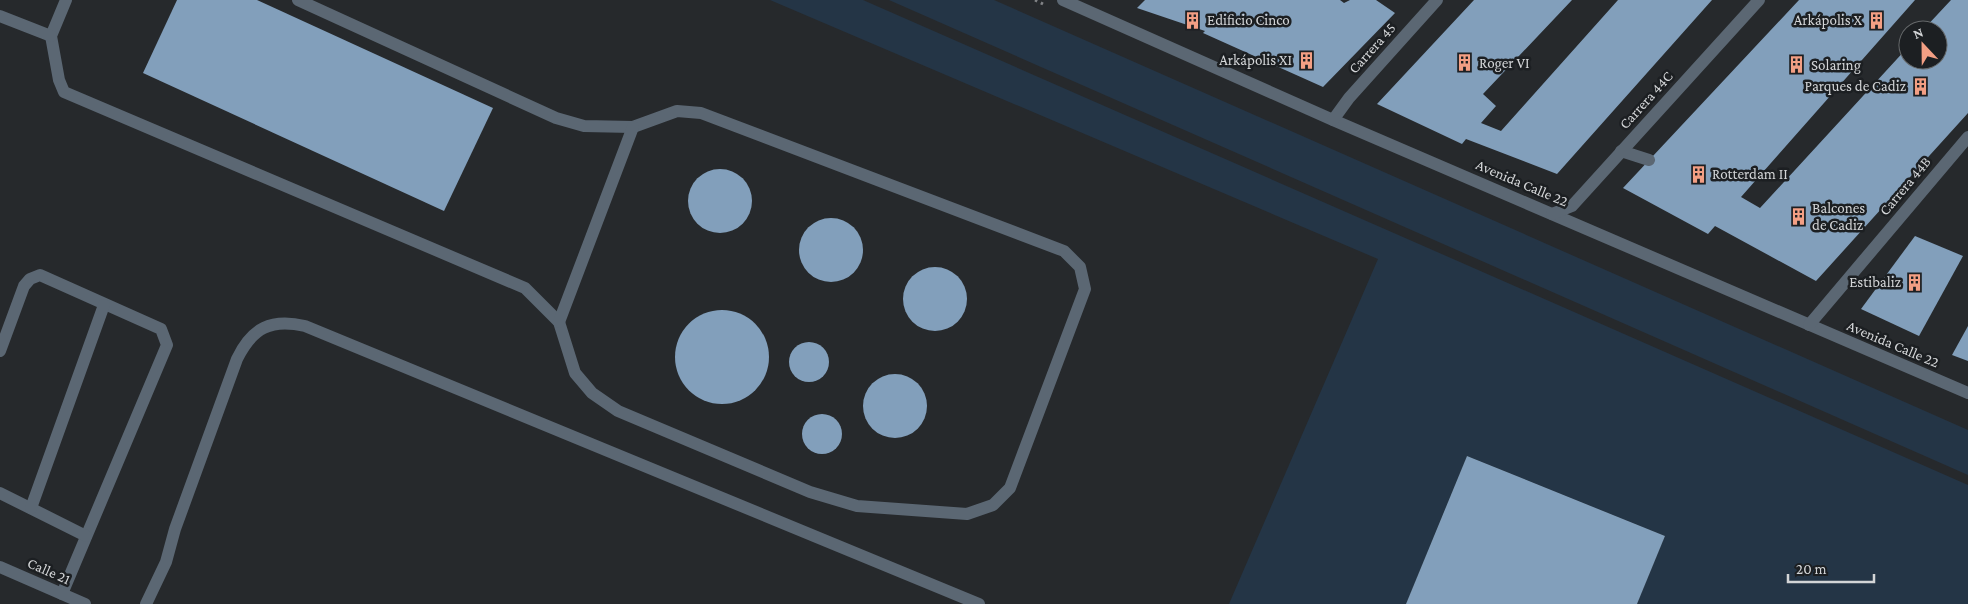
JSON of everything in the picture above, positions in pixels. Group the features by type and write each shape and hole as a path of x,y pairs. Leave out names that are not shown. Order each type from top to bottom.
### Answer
{"street":[{"path":"66,0 51,36 59,80 64,92 524,288 558,322 575,373 592,394 618,411 810,492 857,506 967,514 993,505 1010,488 1085,289 1080,267 1064,251 701,113 677,111 632,127 584,126 556,118 298,0"},
{"name":"Avenida Calle 22","path":"1063,0 1333,120 1968,393"},
{"name":"Carrera 45","path":"1333,120 1349,98 1437,0"},
{"name":"Carrera 44C","path":"1552,214 1572,206 1759,0"},
{"path":"0,16 51,36"},
{"path":"558,322 632,127"},
{"name":"Carrera 44B","path":"1809,325 1968,137"},
{"path":"1621,151 1649,160"},
{"path":"0,351 24,286 30,279 40,275 161,329 166,344 62,594"},
{"path":"31,508 104,305"},
{"path":"146,604 166,562 175,528 237,360 245,344 256,332 271,324 289,322 314,330 979,604"},
{"path":"0,493 86,536"},
{"name":"Calle 21","path":"0,567 85,604"}],"shaded area":[{"path":"770,0 863,0 1968,485 1968,604 1637,604 1665,536 1467,456 1406,604 1229,604 1378,259"},
{"path":"889,0 994,0 1968,430 1968,475"}],"building":[{"path":"177,0 257,0 493,108 444,211 143,73"},
{"name":"Arkápolis XI","path":"1145,0 1340,0 1344,3 1350,0 1376,0 1395,13 1323,87 1203,33 1205,31 1137,8"},
{"path":"1474,0 1572,0 1483,94 1496,106 1481,123 1501,131 1618,0 1712,0 1557,174 1466,139 1462,144 1377,104"},
{"path":"1799,0 1915,0 1741,197 1760,208 1898,58 1898,70 1948,70 1948,20 1932,20 1951,0 1968,0 1968,113 1816,281 1715,226 1708,234 1623,188"},
{"path":"720,169 738,175 746,183 752,201 746,219 738,227 720,233 702,227 694,219 688,201 694,183 702,175"},
{"path":"831,218 849,224 857,232 863,250 857,268 849,276 831,282 813,276 805,268 799,250 805,232 813,224"},
{"name":"Estibaliz","path":"1915,236 1963,256 1919,336 1861,309"},
{"path":"935,267 953,273 961,281 967,299 961,317 953,325 935,331 917,325 909,317 903,299 909,281 917,273"},
{"path":"722,310 740,314 755,324 765,339 769,357 765,375 755,390 740,400 722,404 704,400 689,390 679,375 675,357 679,339 689,324 704,314"},
{"path":"1968,326 1968,361 1952,355"},
{"path":"813,342 820,345 826,351 829,362 828,370 820,379 813,382 805,382 798,379 790,370 789,358 792,351 801,343"},
{"path":"895,374 913,380 921,388 927,406 921,424 913,432 895,438 877,432 869,424 863,406 869,388 877,380"},
{"path":"826,414 833,417 839,423 842,434 841,442 833,451 826,454 818,454 811,451 803,442 802,430 805,423 814,415"},
{"path":"1467,456 1665,536 1637,604 1406,604"}],"place":[{"name":"Edificio Cinco","path":"1193,20"},
{"name":"Arkápolis X","path":"1876,20"},
{"name":"Arkápolis XI","path":"1306,60"},
{"name":"Roger VI","path":"1465,63"},
{"name":"Solaring","path":"1797,65"},
{"name":"Parques de Cadiz","path":"1920,86"},
{"name":"Rotterdam II","path":"1698,174"},
{"name":"Balcones de Cadiz","path":"1798,217"},
{"name":"Estibaliz","path":"1915,282"}]}
